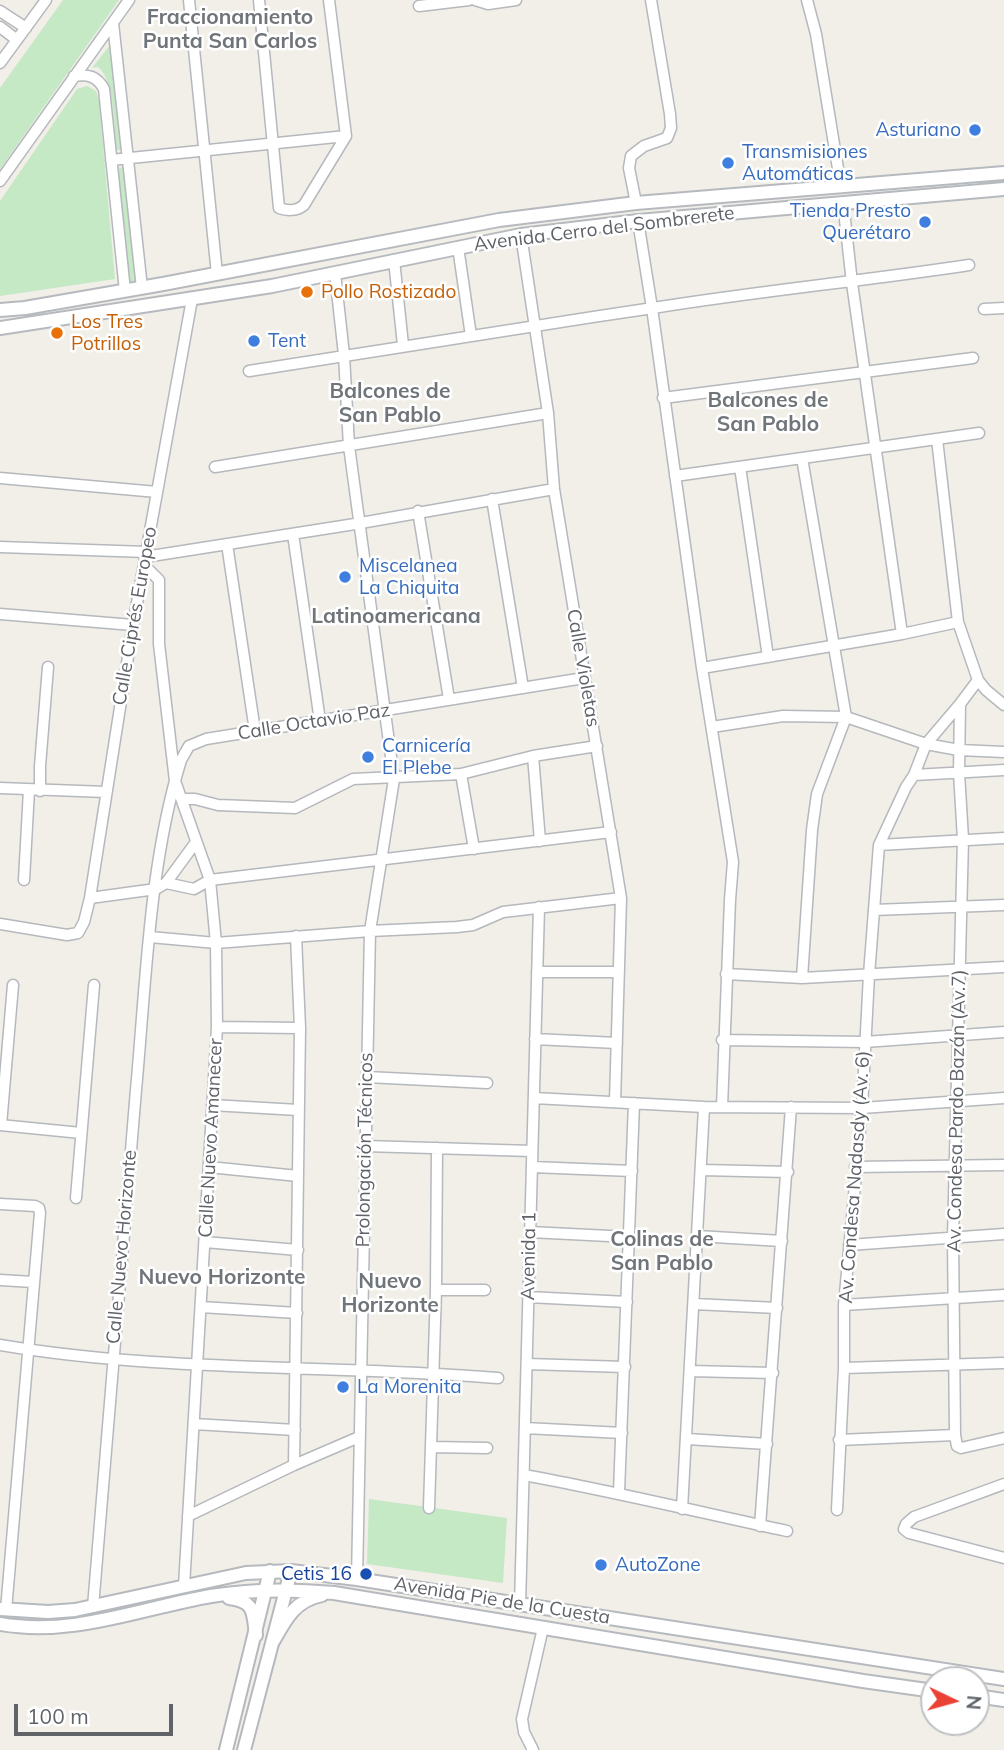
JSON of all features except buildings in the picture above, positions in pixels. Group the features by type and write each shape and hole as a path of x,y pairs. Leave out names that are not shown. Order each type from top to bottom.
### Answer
{"main road":[{"name":"Avenida Cerro del Sombrerete","path":"0,310 142,288 499,220 636,203 1004,173"},
{"name":"Avenida Cerro del Sombrerete","path":"0,328 192,299 521,235 638,221 1004,189"},
{"path":"422,235 426,254"},
{"path":"226,1750 270,1571"},
{"name":"Avenida Pie de la Cuesta","path":"3,1610 48,1612 93,1607 184,1586 270,1571 291,1571 810,1647 1004,1679"},
{"path":"244,1750 291,1571"},
{"name":"Avenida Pie de la Cuesta","path":"0,1624 18,1627 78,1626 211,1596 285,1589 334,1593 920,1689"},
{"path":"274,1640 297,1605 309,1597 334,1593"},
{"path":"211,1596 241,1599 248,1604 253,1612 256,1635"}],"street":[{"path":"0,63 46,0"},
{"path":"0,181 129,0"},
{"path":"189,0 217,274"},
{"path":"259,0 279,208 286,211 304,205 346,136 330,0"},
{"path":"419,6 468,0"},
{"path":"475,0 488,4 516,0"},
{"path":"636,203 629,168 631,156 644,146 667,138 671,128 651,0"},
{"path":"807,0 820,58 841,187"},
{"path":"0,11 26,28"},
{"path":"113,23 142,288"},
{"path":"0,27 17,40"},
{"path":"74,76 94,77 104,89 125,291"},
{"path":"111,160 346,136"},
{"path":"843,202 902,634"},
{"path":"638,221 702,668 733,862 722,1107"},
{"name":"Calle Violetas","path":"521,235 548,413 554,489 621,898 615,1102"},
{"path":"458,247 471,336"},
{"path":"394,260 403,345"},
{"path":"248,371 652,308 852,283 969,265"},
{"name":"Prolongación Técnicos","path":"335,273 344,355 349,446 393,777 370,931 357,1579"},
{"name":"Calle Ciprés Europeo","path":"0,924 67,935 78,933 83,922 90,898 132,625 192,299"},
{"path":"984,309 1004,308"},
{"path":"663,398 973,358"},
{"path":"215,467 548,413"},
{"path":"676,477 979,433"},
{"path":"937,439 958,622 978,680 1004,705"},
{"path":"802,458 846,717 817,794 802,978"},
{"path":"740,467 768,657"},
{"path":"0,478 157,492"},
{"path":"0,547 145,558 554,489"},
{"path":"492,499 523,688"},
{"path":"418,511 449,699"},
{"path":"293,534 320,721"},
{"path":"227,544 255,731"},
{"path":"145,558 159,580 159,643 175,781"},
{"path":"0,614 132,625"},
{"path":"702,668 958,622"},
{"path":"24,880 40,766 48,667"},
{"name":"Calle Octavio Paz","path":"161,886 159,855 175,781 181,760 189,747 206,739 584,678"},
{"path":"978,680 926,744 914,775 879,845 1004,838"},
{"name":"Av. Condesa Pardo Bazán (Av.7)","path":"960,704 959,773 963,839 953,1238 955,1435 957,1446 961,1448 1004,1438"},
{"path":"712,727 783,716 846,717 926,744 983,753 1004,752"},
{"path":"182,799 195,799 218,805 295,808 353,779 461,774 534,756 597,746"},
{"path":"983,753 983,771"},
{"path":"534,756 540,841"},
{"path":"914,775 1004,770"},
{"path":"461,774 474,849"},
{"name":"Calle Nuevo Amanecer","path":"175,781 210,880 216,943 217,1027 184,1586"},
{"path":"0,788 106,792"},
{"path":"90,898 161,886 194,889 210,880 611,832"},
{"path":"161,886 196,842"},
{"name":"Av. Condesa Nadasdy (Av. 6)","path":"837,1510 844,1368 844,1305 862,1108 879,845"},
{"name":"Calle Nuevo Horizonte","path":"93,1607 112,1358 150,937 161,886"},
{"path":"150,937 216,943 465,926 503,912 621,898"},
{"path":"874,909 1004,905"},
{"name":"Avenida 1","path":"520,1605 539,907"},
{"path":"295,1465 300,1028 296,936"},
{"path":"727,974 802,978 1004,967"},
{"path":"537,972 619,972"},
{"path":"13,985 2,1076 1,1125 81,1133"},
{"path":"75,1198 94,985"},
{"path":"217,1027 300,1028"},
{"path":"723,1040 865,1042 1004,1032"},
{"path":"535,1039 617,1043"},
{"path":"367,1077 488,1083"},
{"path":"534,1098 704,1107 862,1108 1004,1098"},
{"path":"619,1493 634,1104"},
{"path":"212,1105 298,1110"},
{"path":"682,1509 704,1107"},
{"path":"760,1525 791,1107"},
{"path":"365,1146 532,1151"},
{"path":"429,1508 436,1290 437,1147"},
{"path":"855,1167 1004,1164"},
{"path":"209,1167 299,1176"},
{"path":"532,1167 632,1171"},
{"path":"701,1170 788,1172"},
{"path":"0,1204 35,1206 40,1213 3,1610"},
{"path":"530,1232 629,1237"},
{"path":"849,1245 1004,1234"},
{"path":"697,1236 782,1241"},
{"path":"205,1242 298,1250"},
{"path":"0,1280 33,1282"},
{"path":"436,1290 485,1290"},
{"path":"844,1305 1004,1295"},
{"path":"528,1297 627,1302"},
{"path":"694,1304 777,1308"},
{"path":"201,1307 297,1313"},
{"path":"0,1345 198,1365 433,1373 498,1378"},
{"path":"844,1368 1004,1363"},
{"path":"527,1364 625,1367"},
{"path":"690,1371 773,1373"},
{"path":"194,1424 295,1430"},
{"path":"525,1428 622,1433"},
{"path":"839,1440 955,1435"},
{"path":"188,1516 359,1437"},
{"path":"687,1439 767,1444"},
{"path":"431,1447 487,1448"},
{"path":"524,1475 619,1493 787,1531"},
{"path":"1004,1484 914,1517 904,1529 909,1533 1004,1558"},
{"path":"533,1750 524,1732 522,1719 543,1628"}],"green space":[{"path":"63,0 119,0 0,169 0,88"},
{"path":"110,45 123,150 116,150 113,106 108,83 98,67 92,68"},
{"path":"87,86 96,91 99,101 115,279 0,296 0,201 77,89"},
{"path":"124,167 136,281 130,282 118,168"},
{"path":"369,1499 507,1518 503,1583 367,1564"}],"place":[{"name":"Asturiano","path":"975,130"},
{"name":"Transmisiones Automáticas","path":"728,163"},
{"name":"Tienda Presto Querétaro","path":"925,222"},
{"name":"Pollo Rostizado","path":"307,292"},
{"name":"Los Tres Potrillos","path":"57,333"},
{"name":"Tent","path":"254,341"},
{"name":"Miscelanea La Chiquita","path":"345,577"},
{"name":"Carnicería El Plebe","path":"368,757"},
{"name":"La Morenita","path":"343,1387"},
{"name":"AutoZone","path":"601,1565"},
{"name":"Cetis 16","path":"366,1574"}],"district":[{"name":"Fraccionamiento Punta San Carlos","path":"230,30"},
{"name":"Balcones de San Pablo","path":"390,404"},
{"name":"Balcones de San Pablo","path":"768,413"},
{"name":"Latinoamericana","path":"396,617"},
{"name":"Colinas de San Pablo","path":"662,1252"},
{"name":"Nuevo Horizonte","path":"222,1278"},
{"name":"Nuevo Horizonte","path":"390,1294"}]}
